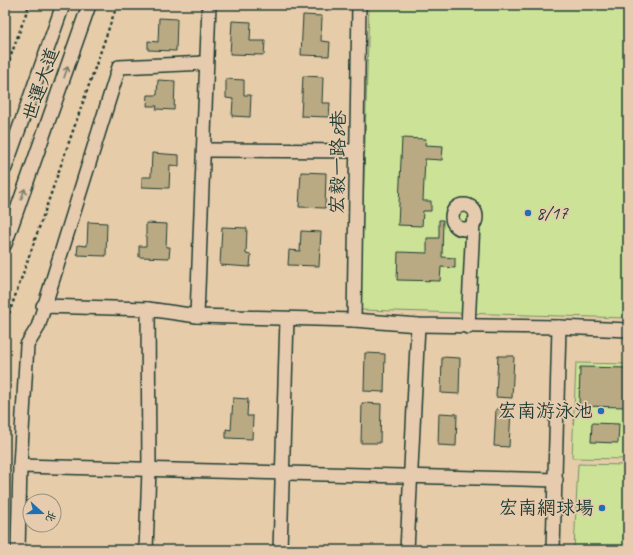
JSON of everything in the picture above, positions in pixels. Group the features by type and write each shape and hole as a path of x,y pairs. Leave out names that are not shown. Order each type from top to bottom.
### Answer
{"street":[{"name":"世運大道","path":"5,168 63,5"},
{"name":"世運大道","path":"5,244 89,5"},
{"path":"197,316 209,5"},
{"name":"宏毅一路8巷","path":"354,320 359,5"},
{"path":"18,550 20,466 27,345 38,326 119,67 206,63"},
{"path":"204,150 357,151"},
{"path":"468,327 473,223"},
{"path":"43,306 148,309 197,316 354,320 468,327 560,326 628,330"},
{"path":"146,550 149,470 148,309"},
{"path":"280,550 287,319"},
{"path":"407,550 418,325"},
{"path":"553,550 560,326"},
{"path":"20,466 556,480"}],"path":[{"path":"5,72 29,5"},
{"path":"5,325 117,5"}],"green space":[{"path":"369,5 628,5 628,318 360,310"},
{"name":"宏南游泳池","path":"576,363 628,364 628,459 572,458"},
{"name":"宏南網球場","path":"578,464 628,465 628,550 574,550"}],"building":[{"path":"303,15 322,16 321,41 330,42 329,56 301,55"},
{"path":"159,18 177,19 176,51 148,50 148,41 158,42"},
{"path":"232,21 251,22 250,41 265,41 264,55 230,54"},
{"path":"303,76 323,77 322,103 330,103 329,117 301,116"},
{"path":"226,79 244,80 244,95 251,95 250,117 232,116 233,99 226,98"},
{"path":"158,80 175,81 174,110 156,109 157,106 147,106 148,95 157,95"},
{"path":"402,138 426,139 425,145 443,146 442,160 425,159 423,201 431,201 431,211 423,211 422,226 398,225"},
{"path":"152,153 179,155 179,166 170,165 169,188 142,187 142,177 151,177"},
{"path":"301,172 326,173 325,208 299,207"},
{"path":"439,220 443,220 442,257 455,258 455,268 441,267 440,281 397,280 398,252 427,253 427,238 439,238"},
{"path":"88,222 107,223 106,256 77,255 78,245 87,246"},
{"path":"146,223 167,224 166,247 170,247 169,258 139,257 139,246 146,246"},
{"path":"222,227 247,228 246,254 251,255 250,267 220,265"},
{"path":"301,231 321,232 319,266 288,265 289,250 300,251"},
{"path":"365,353 385,354 384,392 364,391"},
{"path":"498,356 514,356 512,398 496,397"},
{"path":"442,357 460,358 459,394 441,393"},
{"path":"580,367 628,368 628,407 579,406"},
{"path":"233,398 248,399 247,416 253,416 252,439 226,438 226,429 231,430"},
{"path":"362,403 381,404 380,443 361,443"},
{"path":"496,409 511,409 509,447 494,446"},
{"path":"439,413 457,414 456,446 438,445"},
{"path":"592,423 619,424 618,443 591,442"}],"place":[{"name":"8/17","path":"528,213"},
{"name":"宏南游泳池","path":"601,411"},
{"name":"宏南網球場","path":"602,508"}]}
